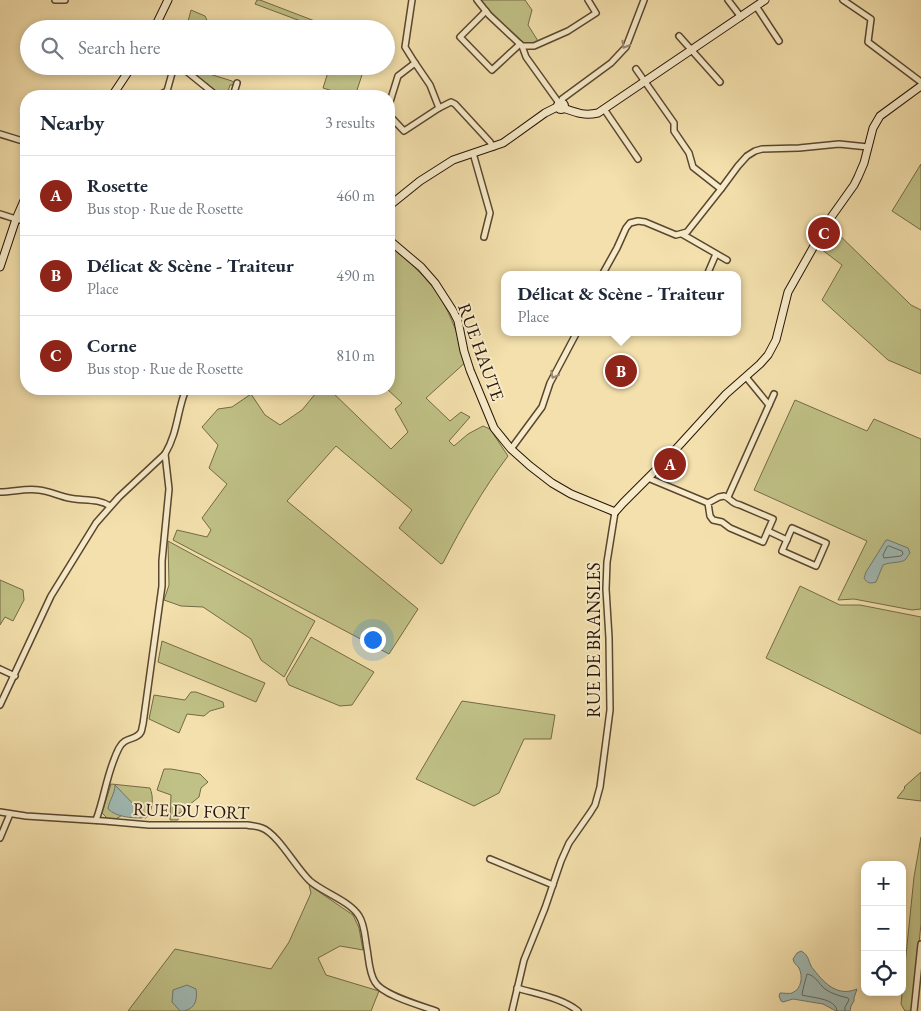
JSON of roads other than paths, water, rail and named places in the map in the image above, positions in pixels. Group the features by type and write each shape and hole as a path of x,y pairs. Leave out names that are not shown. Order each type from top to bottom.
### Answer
{"street":[{"path":"55,0 65,0"},
{"path":"158,20 168,0"},
{"path":"477,0 521,45 526,57 560,105 588,116 604,110 765,0"},
{"path":"486,11 460,38 492,70 521,45 534,46 568,31 596,13 588,0"},
{"path":"395,201 420,181 453,160 503,143 545,113 560,105 562,99 611,63 626,47 644,0"},
{"path":"728,0 741,16"},
{"path":"615,512 726,394 768,356 776,340 790,287 827,223 854,185 864,163 873,128 880,116 921,84 868,42 870,19 843,0"},
{"path":"413,1 405,47 430,85 439,108"},
{"path":"756,6 779,41"},
{"path":"679,36 720,82"},
{"path":"526,57 534,46"},
{"path":"394,90 398,76 415,64"},
{"path":"636,69 674,123 674,131 689,153 693,167 721,190"},
{"path":"116,90 126,75"},
{"path":"167,90 171,75"},
{"path":"191,75 210,90"},
{"path":"234,90 237,82"},
{"path":"395,122 404,131 451,102 490,142 492,147"},
{"path":"604,110 638,159"},
{"path":"0,134 20,140"},
{"path":"604,271 630,223 646,222 676,235 687,232 743,159 755,152 762,149 839,144 868,147"},
{"path":"473,153 490,213 484,237"},
{"path":"0,214 18,220"},
{"path":"0,267 20,214"},
{"path":"682,234 726,260"},
{"name":"RUE HAUTE","path":"395,245 421,267 434,283 458,321 470,370 494,428 511,448 552,483 571,494 615,512"},
{"path":"709,271 716,254"},
{"path":"511,448 542,407 550,383 575,336"},
{"path":"746,377 769,405"},
{"path":"728,497 774,394"},
{"path":"0,705 34,630 96,523 110,506 165,454 174,436 184,395"},
{"path":"96,820 102,805 105,784 118,748 124,740 137,736 143,724 162,586 162,561 169,489 165,454"},
{"path":"648,478 708,503"},
{"path":"0,492 40,490 69,498 101,502 110,506"},
{"path":"724,496 728,497 735,504 773,519 762,542 730,528 722,522 713,520 710,516 708,503 724,496"},
{"name":"RUE DE BRANSLES","path":"512,1011 524,960 561,861 569,843 595,805 600,787 610,710 610,638 606,562 615,512"},
{"path":"792,528 826,543 816,566 782,551 787,540 792,528"},
{"path":"768,531 787,540"},
{"path":"0,669 14,676"},
{"name":"RUE DU FORT","path":"0,812 26,816 149,825 247,825 260,827 268,831 310,880 353,909 360,916 374,982 379,988 436,1011"},
{"path":"0,838 10,814"},
{"path":"490,859 553,885"},
{"path":"914,1011 921,944"},
{"path":"517,988 548,996 572,1006 578,1011"}],"water":[{"path":"886,540 908,548 910,553 903,561 883,565 876,582 869,583 864,578 866,572"},
{"path":"115,785 139,810 142,818 120,815 108,809"},
{"path":"801,951 806,955 812,968 832,988 844,991 857,989 850,1011 836,1011 823,1004 793,999 781,1001 780,993 792,993 800,985 800,971 793,959"},
{"path":"187,985 196,989 196,1001 189,1009 180,1011 172,1002 173,990"}],"place":[{"name":"Corne","path":"824,233"},
{"name":"Délicat & Scène - Traiteur","path":"621,371"},
{"name":"Rosette","path":"670,464"}]}
